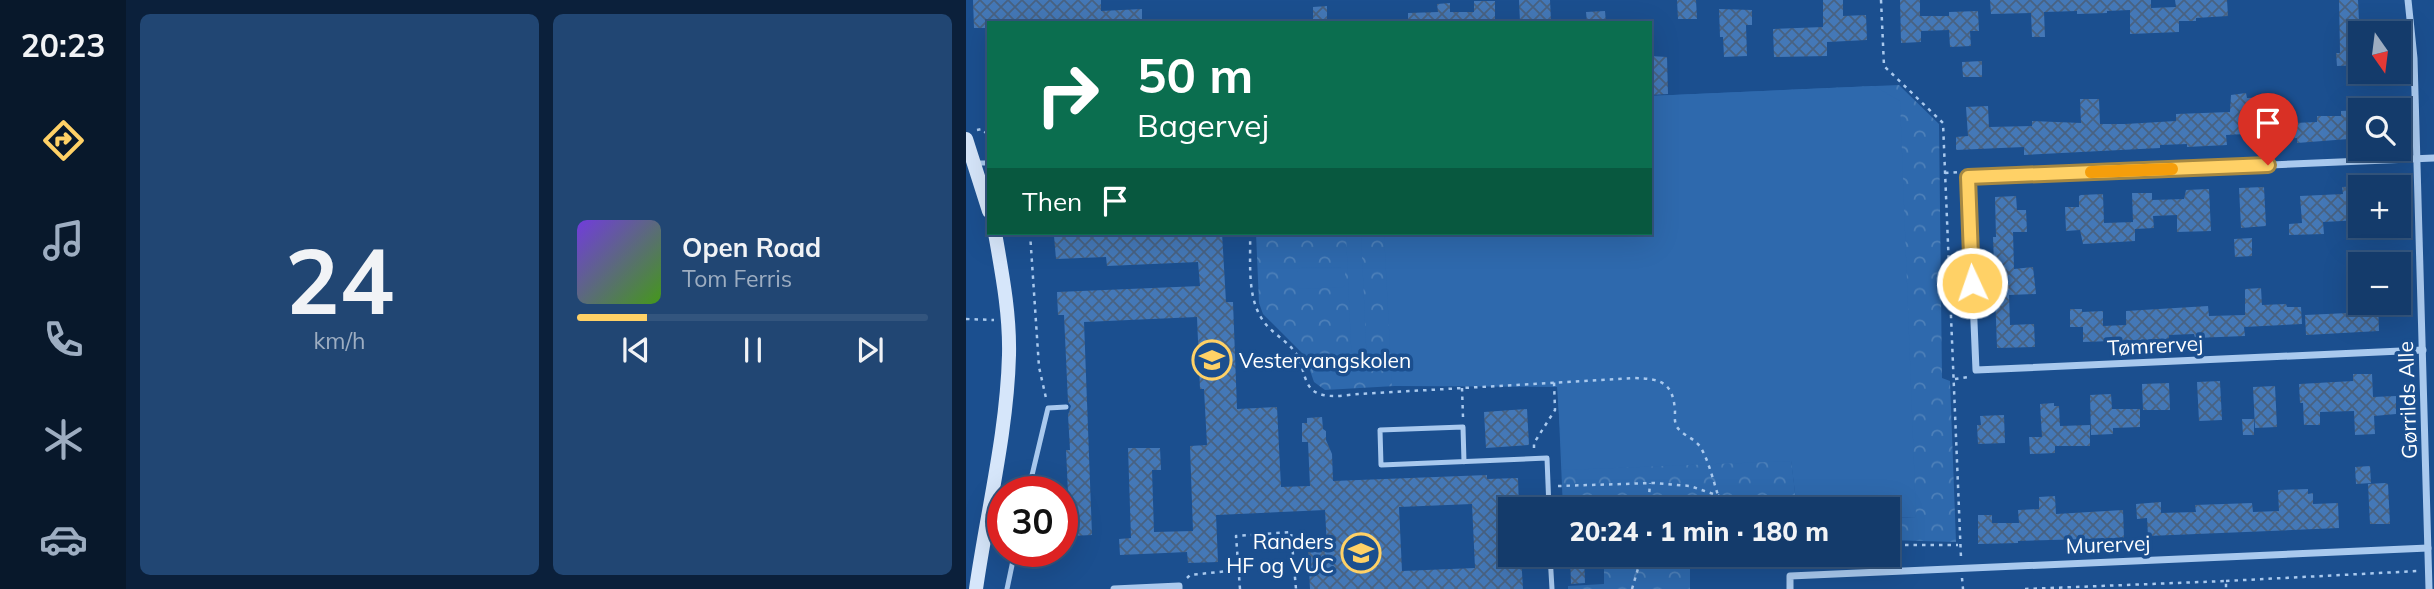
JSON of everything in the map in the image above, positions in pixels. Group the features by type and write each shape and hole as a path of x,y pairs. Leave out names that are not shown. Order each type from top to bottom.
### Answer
{"main road":[{"path":"966,139 981,163 987,199"},
{"path":"978,589 1004,413 1009,355 1005,296 995,235"}],"street":[{"name":"Gørrilds Alle","path":"2408,0 2414,58 2429,589"},
{"path":"1976,370 1968,177 2434,158"},
{"name":"Tømrervej","path":"1976,370 2423,351"},
{"path":"2425,416 2434,416"},
{"name":"Murervej","path":"1790,589 1790,576 2428,548"},
{"path":"1114,589 1179,587"}],"lane":[{"path":"1032,476 1048,408 1066,407"},
{"path":"1464,462 1463,427 1380,430 1381,465 1464,462 1547,458 1548,497"},
{"path":"1007,589 1012,567"},
{"path":"1551,567 1552,589"}],"path":[{"path":"1881,0 1884,66 1943,123 1962,568"},
{"path":"1945,173 1961,172"},
{"path":"1030,235 1039,367 1048,408"},
{"path":"1250,235 1255,308 1265,324 1295,352 1313,391 1322,395 1555,382 1659,380 1667,385 1672,393 1676,424 1702,449 1718,495"},
{"path":"966,319 1007,320"},
{"path":"1953,379 1967,379 1976,370"},
{"path":"1534,443 1555,410 1555,382"},
{"path":"1462,387 1463,427"},
{"path":"1649,497 1650,483"},
{"path":"1548,486 1650,483 1690,486 1724,497"},
{"path":"1240,589 1236,536 1292,532 1296,589"},
{"path":"1900,545 1960,545"},
{"path":"1632,589 1638,567"},
{"path":"1179,587 1190,575 1238,570"},
{"path":"2025,589 2428,570"},
{"path":"2226,580 2226,589"}],"green space":[{"path":"1899,85 1939,124 1942,378 1950,381 1956,542 1900,540 1900,518 1916,517 1652,114 1652,96"},
{"path":"1874,86 1900,101 1916,517 1900,518 1900,497 1796,497 1791,461 1563,470 1557,387 1392,386 1384,235 1652,235 1652,96"},
{"path":"1256,235 1424,235 1571,376 1325,390 1314,382 1305,356 1263,314 1259,303"},
{"path":"1346,235 1361,235 1367,366 1352,367"},
{"path":"1341,267 1345,270 1343,287 1300,289 1297,286 1297,272 1300,268"},
{"path":"1558,394 1791,458 1796,497 1562,497"},
{"path":"1604,567 1690,567 1690,589 1568,589 1568,586 1604,584"}],"building":[{"path":"973,0 1101,0 1101,11 1142,9 1142,21 987,21 987,28 974,28"},
{"path":"1519,0 1550,0 1551,21 1520,21"},
{"path":"1677,0 1696,0 1697,19 1678,19"},
{"path":"1823,0 1843,0 1843,16 1866,15 1867,40 1827,42 1827,56 1774,57 1773,29 1823,27"},
{"path":"1900,0 1920,0 1920,16 1949,16 1949,12 1978,11 1979,31 1970,31 1971,46 1950,47 1949,30 1921,31 1921,42 1901,43"},
{"path":"1990,0 2151,0 2151,8 2176,7 2175,0 2227,0 2228,16 2179,21 2179,32 2130,34 2130,10 2077,14 2077,11 2044,12 2045,37 2032,37 2031,13 1991,14"},
{"path":"2339,0 2358,0 2359,21 2348,21 2348,66 2337,66 2336,53 2340,53"},
{"path":"1474,1 1495,1 1495,21 1408,21 1408,13 1438,12 1437,4 1450,3 1450,12 1474,12"},
{"path":"1327,6 1327,21 1313,21 1313,7"},
{"path":"1719,9 1752,10 1752,25 1746,25 1747,56 1724,57"},
{"path":"1605,11 1606,21 1587,21 1586,12"},
{"path":"1652,56 1667,57 1668,94 1652,95"},
{"path":"1982,61 1982,77 1963,77 1962,62"},
{"path":"2246,93 2247,98 2269,97 2269,108 2293,107 2294,123 2317,122 2317,116 2341,116 2341,111 2348,111 2348,139 2297,143 2297,138 2286,139 2286,132 2226,135 2227,145 2160,145 2160,148 2024,155 2024,147 1956,150 1956,137 1968,136 1966,107 1988,106 1989,127 2032,126 2032,121 2081,123 2080,99 2099,99 2100,124 2125,124 2176,121 2176,114 2230,112 2231,95"},
{"path":"2264,187 2266,226 2241,228 2239,188"},
{"path":"2342,187 2348,187 2348,221 2323,222 2324,234 2289,235 2289,224 2302,223 2300,196 2343,194"},
{"path":"2209,189 2211,231 2177,232 2177,215 2153,216 2154,228 2135,229 2135,241 2083,244 2080,230 2066,231 2065,207 2079,207 2081,195 2103,194 2104,223 2133,222 2132,193 2152,193 2152,200 2184,199 2186,190"},
{"path":"2016,196 2017,210 2026,210 2027,232 2013,232 2014,269 2033,267 2036,294 2009,295 2010,325 2034,324 2035,347 1997,348 1993,237 1996,237 1995,197"},
{"path":"1222,235 1226,302 1233,302 1237,409 1277,407 1281,487 1310,486 1308,442 1302,442 1302,423 1307,423 1307,418 1322,417 1323,429 1326,431 1326,440 1332,454 1333,481 1487,475 1487,479 1518,478 1519,497 1498,497 1498,567 1522,567 1523,589 1310,589 1308,548 1327,547 1325,510 1216,515 1218,562 1188,563 1187,552 1120,555 1119,539 1131,538 1128,448 1160,448 1161,470 1152,470 1154,532 1193,531 1190,446 1207,445 1204,389 1200,389 1197,317 1084,322 1092,535 1078,536 1078,476 1067,476 1066,450 1070,450 1068,415 1071,406 1068,402 1064,315 1058,315 1057,292 1200,286 1198,262 1107,266 1106,257 1056,259 1054,236","holes":["1472,504 1475,568 1402,571 1399,507"]},
{"path":"2252,238 2252,256 2235,257 2234,239"},
{"path":"2261,288 2262,305 2286,304 2287,307 2301,307 2302,324 2244,327 2245,336 2195,338 2194,334 2169,335 2169,339 2083,342 2083,327 2070,327 2070,309 2082,309 2082,312 2103,311 2103,326 2126,325 2126,311 2208,306 2209,316 2245,315 2245,289"},
{"path":"2305,315 2378,315 2379,331 2306,335"},
{"path":"2353,374 2372,374 2373,397 2396,396 2396,414 2374,416 2375,434 2355,435 2354,411 2320,412 2320,425 2304,425 2299,384 2353,381"},
{"path":"2220,381 2222,420 2199,421 2197,382"},
{"path":"2169,383 2170,410 2143,410 2142,384"},
{"path":"2275,386 2277,427 2255,428 2253,387"},
{"path":"2111,394 2112,409 2140,409 2140,427 2113,428 2113,434 2091,435 2090,395"},
{"path":"2054,403 2054,406 2059,406 2060,426 2090,425 2090,446 2055,446 2055,453 2030,454 2029,437 2042,437 2040,404"},
{"path":"1527,409 1529,445 1486,448 1484,412"},
{"path":"2004,415 2005,443 1978,444 1977,425 1981,425 1980,416"},
{"path":"2242,419 2254,419 2254,435 2243,435"},
{"path":"2370,466 2371,483 2356,484 2355,467"},
{"path":"2368,484 2388,484 2390,524 2370,524"},
{"path":"2308,489 2308,494 2313,493 2313,504 2338,503 2339,528 2148,536 2147,518 2137,519 2136,504 2161,502 2161,513 2196,512 2195,505 2252,503 2253,512 2279,511 2278,490"},
{"path":"2055,496 2056,514 2123,510 2124,538 1978,544 1978,515 1992,515 1992,523 2019,523 2018,510 2039,509 2039,497"},
{"path":"1570,567 1584,567 1585,583 1571,584"}],"slow traffic":[{"path":"2091,172 2172,169"}],"place":[{"name":"Vestervangskolen","path":"1212,360"},
{"name":"Randers HF og VUC","path":"1361,553"}],"route":[{"path":"1972,283 1968,177 2268,165"}]}
